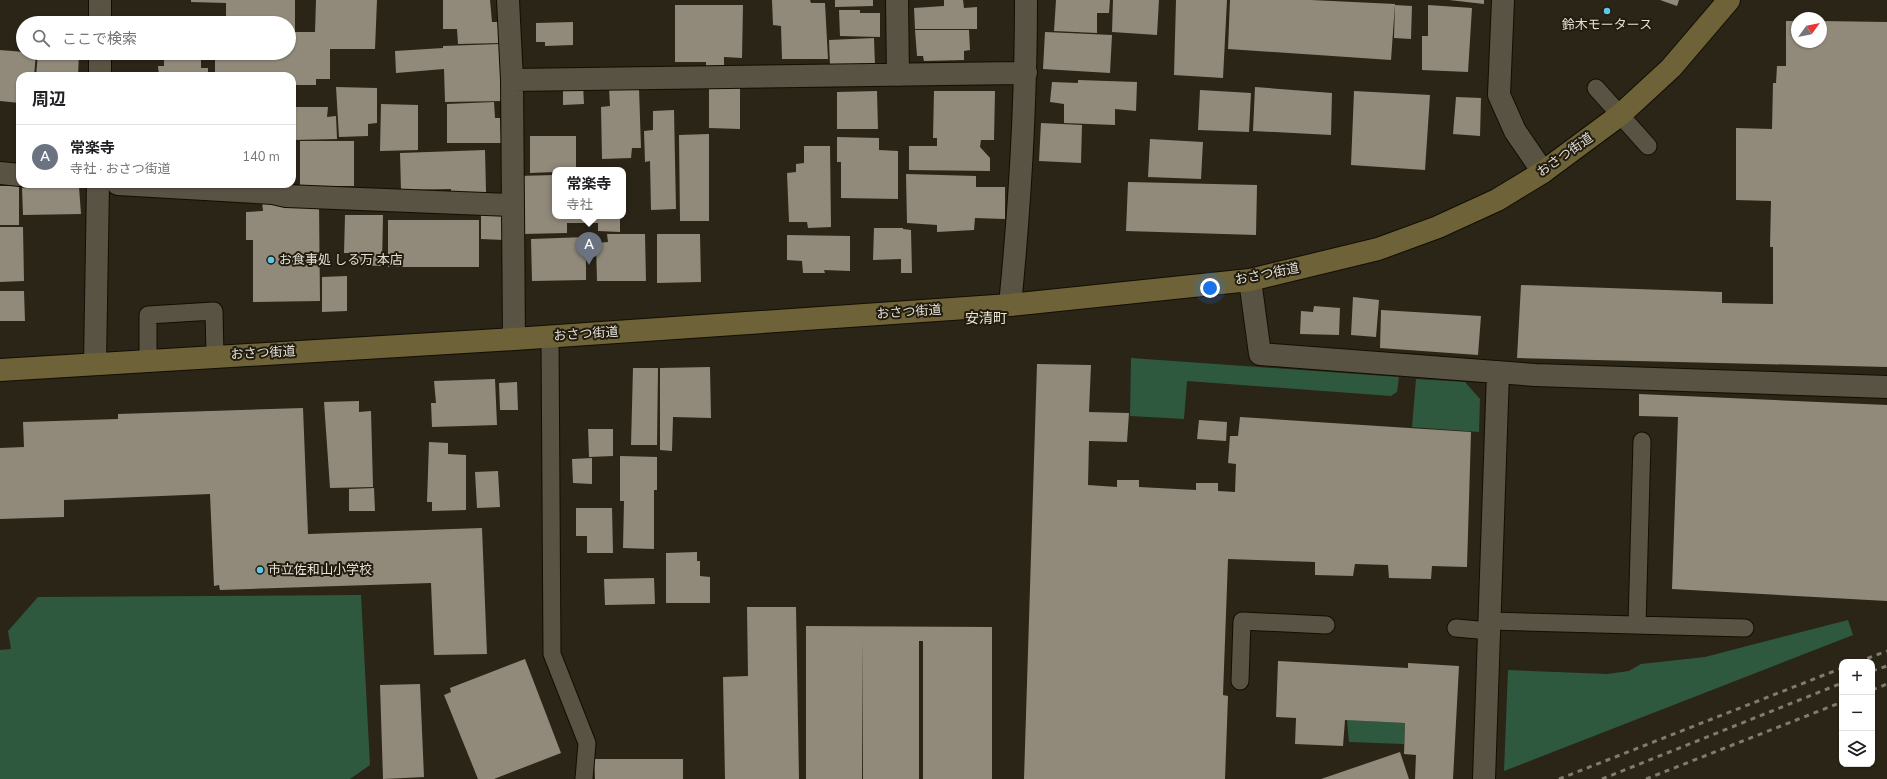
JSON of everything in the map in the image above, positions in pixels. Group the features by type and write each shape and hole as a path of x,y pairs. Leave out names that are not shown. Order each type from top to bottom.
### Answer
{"street":[{"path":"508,0 512,80 514,339"},
{"path":"898,0 898,75"},
{"path":"1010,305 1021,191 1026,73 1026,0"},
{"path":"1503,0 1507,65 1499,95 1514,131 1543,172"},
{"name":"おさつ街道","path":"0,370 95,363 514,339 1010,305 1250,280 1378,249 1438,227 1497,200 1543,172 1620,115 1671,68 1729,0"},
{"path":"100,60 100,72"},
{"path":"512,80 1026,73"},
{"path":"0,173 16,175"},
{"path":"95,363 98,188"},
{"path":"180,188 286,196 512,205"},
{"path":"1250,280 1260,354 1535,376 1887,387"},
{"path":"1484,779 1498,372"}],"lane":[{"path":"1596,88 1648,146"},
{"path":"148,360 148,315 214,311 215,356"},
{"path":"550,336 552,654 587,743 584,779"},
{"path":"1637,625 1642,441"},
{"path":"1456,628 1490,626 1552,615 1637,625 1745,628"},
{"path":"1240,681 1242,621 1326,625"}],"green space":[{"path":"1131,358 1399,377 1397,392 1391,396 1187,381 1184,419 1130,416"},
{"path":"1416,379 1465,382 1480,399 1479,432 1412,427"},
{"path":"361,595 370,765 350,779 0,779 0,650 11,649 8,631 38,597"},
{"path":"1848,620 1853,635 1504,771 1508,670 1607,674 1629,671 1641,664 1705,657"},
{"path":"1347,720 1405,723 1404,744 1349,742"}],"building":[{"path":"191,0 295,0 295,16 226,16 226,3 191,2"},
{"path":"316,0 377,0 375,49 330,49 330,79 316,79 316,85 296,85 296,72 215,72 215,60 296,60 296,32 315,32"},
{"path":"443,0 490,0 492,22 499,22 500,43 458,44 457,29 443,29"},
{"path":"772,0 810,0 811,3 825,3 828,59 782,59 781,26 773,25"},
{"path":"835,0 873,0 873,6 835,7"},
{"path":"944,0 963,0 964,8 977,7 977,29 915,29 914,8 944,6"},
{"path":"1056,0 1110,0 1109,13 1097,13 1097,33 1054,31"},
{"path":"1113,0 1159,0 1157,35 1112,32"},
{"path":"1176,0 1227,0 1223,78 1174,75"},
{"path":"1230,0 1311,0 1395,4 1391,60 1228,49"},
{"path":"1449,0 1484,0 1484,4"},
{"path":"1660,0 1679,0 1677,6"},
{"path":"675,5 743,5 742,58 724,57 724,65 706,66 706,62 675,62"},
{"path":"1395,5 1412,6 1411,39 1394,38"},
{"path":"1428,5 1472,8 1468,72 1422,70 1422,36 1428,36"},
{"path":"839,10 860,10 860,13 880,13 880,37 840,36"},
{"path":"1786,21 1791,21 1791,48 1827,48 1827,21 1887,22 1887,367 1517,358 1521,285 1722,292 1722,303 1773,304 1773,247 1770,247 1771,201 1736,200 1736,128 1772,129 1773,83 1776,83 1777,66 1786,66"},
{"path":"573,22 573,45 545,46 545,42 536,42 536,23"},
{"path":"915,30 969,30 970,50 964,51 964,60 924,61 923,56 917,56"},
{"path":"1045,32 1112,35 1110,73 1043,69"},
{"path":"874,38 875,66 830,66 829,40"},
{"path":"501,44 503,101 445,102 444,69 396,73 395,51 443,48 443,46"},
{"path":"0,50 16,51 16,60 35,60 34,72 16,72 16,103 0,101"},
{"path":"37,60 79,60 78,72 36,72"},
{"path":"164,60 201,60 201,68 208,68 208,72 159,72 158,66 164,66"},
{"path":"1078,80 1137,82 1136,111 1115,109 1115,125 1064,123 1064,104 1050,102 1052,82 1078,83"},
{"path":"709,84 740,84 740,129 709,128"},
{"path":"563,85 583,85 584,104 563,105"},
{"path":"336,87 377,88 377,123 368,124 368,136 339,137"},
{"path":"1255,87 1332,93 1331,135 1253,131"},
{"path":"609,88 639,88 641,148 632,148 631,158 602,159 601,107 610,106"},
{"path":"1200,90 1251,93 1249,132 1198,130"},
{"path":"877,91 878,129 837,129 837,92"},
{"path":"934,91 995,91 994,140 981,140 980,147 990,158 990,171 909,170 909,146 937,146 937,138 933,138"},
{"path":"1354,91 1430,95 1425,170 1351,165"},
{"path":"1456,97 1481,98 1480,136 1453,134"},
{"path":"494,102 495,118 500,118 501,143 447,143 447,104"},
{"path":"381,104 418,105 418,150 380,151"},
{"path":"296,107 328,107 327,117 336,116 337,139 296,140"},
{"path":"674,110 676,209 651,210 650,161 645,162 644,131 653,130 653,111"},
{"path":"1041,123 1082,125 1081,163 1039,161"},
{"path":"709,134 709,221 680,221 679,135"},
{"path":"530,136 576,136 576,167 552,167 552,172 530,173"},
{"path":"837,137 879,138 879,150 898,151 898,199 841,198 841,162 837,162"},
{"path":"1150,139 1203,142 1201,179 1148,177"},
{"path":"300,141 354,141 354,186 300,186"},
{"path":"804,146 830,146 831,227 808,228 807,222 789,222 787,173 796,172 796,164 804,163"},
{"path":"485,150 486,192 451,194 451,189 401,190 400,153"},
{"path":"906,174 976,176 976,187 1005,187 1005,219 975,218 974,230 937,232 937,225 907,223"},
{"path":"552,175 552,219 620,219 620,232 598,231 598,223 567,223 567,233 523,234 518,176"},
{"path":"1128,182 1257,185 1256,235 1126,231"},
{"path":"0,186 16,186 16,188 19,188 19,225 0,225"},
{"path":"22,188 79,188 81,214 23,215"},
{"path":"262,202 319,203 320,301 253,302 253,240 246,240 246,212 263,211"},
{"path":"481,209 503,209 504,240 481,239"},
{"path":"345,215 383,215 382,266 355,265 355,253 344,253"},
{"path":"388,220 479,220 479,267 388,267"},
{"path":"0,227 23,227 24,281 0,282"},
{"path":"874,228 903,228 911,230 912,273 901,273 901,259 873,260"},
{"path":"607,234 645,234 646,281 597,281 596,243 608,242"},
{"path":"657,234 700,234 701,282 657,283"},
{"path":"787,235 850,236 850,271 824,270 825,273 803,273 802,261 787,260"},
{"path":"586,237 586,280 532,281 531,239"},
{"path":"347,276 347,311 322,312 322,277"},
{"path":"0,291 24,291 25,321 0,321"},
{"path":"1353,297 1379,300 1376,337 1351,335"},
{"path":"1314,306 1340,308 1339,335 1300,334 1301,311 1313,312"},
{"path":"1381,310 1481,316 1478,355 1380,348"},
{"path":"1037,364 1091,365 1089,412 1129,413 1127,442 1089,441 1088,485 1117,487 1117,480 1139,480 1139,487 1196,490 1196,483 1218,483 1218,491 1235,492 1236,464 1228,463 1230,436 1238,436 1240,417 1471,432 1467,567 1432,566 1431,579 1389,578 1388,565 1355,564 1353,576 1315,575 1315,562 1228,559 1223,695 1228,696 1225,779 1024,779"},
{"path":"710,367 711,418 673,417 672,451 660,450 660,368"},
{"path":"633,368 658,368 657,445 631,445"},
{"path":"495,379 497,425 432,427 431,403 436,403 434,381"},
{"path":"517,382 518,410 500,410 499,383"},
{"path":"1639,394 1887,405 1887,601 1672,589 1678,417 1639,416"},
{"path":"359,401 359,412 371,411 373,487 330,488 324,402"},
{"path":"303,408 308,534 482,528 487,654 434,655 431,583 220,590 219,585 214,586 210,494 64,500 64,517 0,519 0,448 24,447 23,422 118,419 118,414"},
{"path":"1199,420 1227,422 1226,441 1197,439"},
{"path":"588,429 613,429 613,456 589,457"},
{"path":"429,442 448,443 448,454 466,455 466,510 432,511 432,502 427,502"},
{"path":"620,456 657,457 657,490 654,490 654,549 623,548 624,501 620,501"},
{"path":"592,458 592,484 573,483 572,459"},
{"path":"498,471 500,507 477,508 475,472"},
{"path":"374,488 375,511 349,511 349,489"},
{"path":"576,508 612,508 613,553 587,553 587,536 576,536"},
{"path":"697,552 697,561 700,561 700,576 710,577 710,603 666,603 666,553"},
{"path":"654,578 655,604 605,605 604,579"},
{"path":"747,607 796,607 799,779 725,779 723,677 748,676"},
{"path":"806,626 992,627 992,779 923,779 923,641 919,641 919,779 863,779 862,640 862,779 806,779"},
{"path":"525,659 561,753 494,779 478,779 444,695 451,692 450,688"},
{"path":"1278,661 1408,668 1408,663 1459,666 1453,779 1415,779 1416,755 1404,754 1405,723 1345,720 1343,746 1295,744 1296,718 1276,717"},
{"path":"420,684 424,777 383,779 380,685"},
{"path":"1400,752 1409,779 1321,779"},
{"path":"594,759 683,759 683,779 595,779"}],"railway":[{"path":"1866,659 1887,651"},
{"path":"1875,670 1887,666"},
{"path":"1559,779 1839,669"},
{"path":"1602,779 1839,684"},
{"path":"1875,689 1887,684"},
{"path":"1646,779 1839,703"}],"place":[{"name":"鈴木モータース","path":"1607,11"},
{"name":"お食事処 しる万 本店","path":"271,260"},
{"name":"常楽寺","path":"589,265"},
{"name":"市立佐和山小学校","path":"260,570"}],"district":[{"name":"安清町","path":"986,318"}]}
